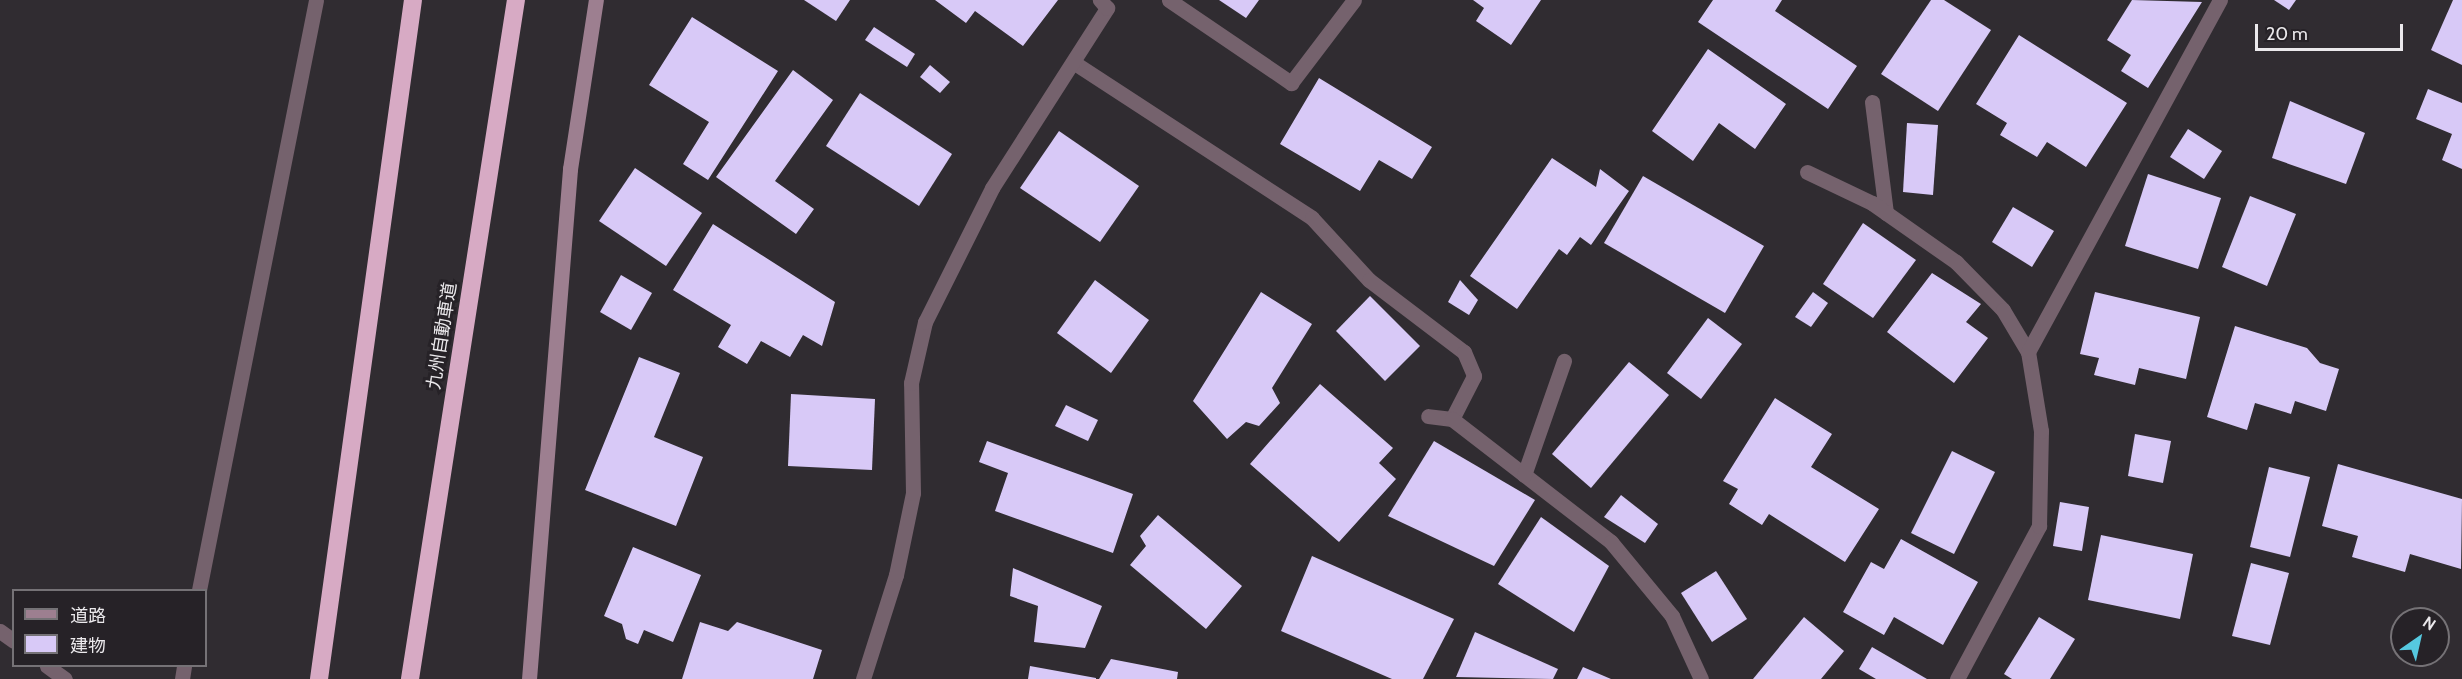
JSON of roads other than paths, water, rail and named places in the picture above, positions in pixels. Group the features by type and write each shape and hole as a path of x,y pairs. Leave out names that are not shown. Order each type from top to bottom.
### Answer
{"highway":[{"path":"319,679 413,0"},
{"name":"九州自動車道","path":"410,679 516,0"}],"street":[{"path":"199,589 315,0"},
{"path":"529,679 570,169 596,0"},
{"path":"1169,0 1290,83 1354,0"},
{"path":"2028,352 2220,0"},
{"path":"863,679 896,575 913,493 911,383 925,322 992,188 1108,3"},
{"path":"1073,62 1312,218 1369,280 1464,352 1474,376 1452,419"},
{"path":"1872,102 1886,213"},
{"path":"1807,172 1886,213 1956,262 2003,310 2028,352 2041,431 2039,526 1957,679"},
{"path":"1524,475 1564,361"},
{"path":"1428,416 1452,419 1611,542 1671,616 1701,679"},
{"path":"48,667 65,679"}]}
